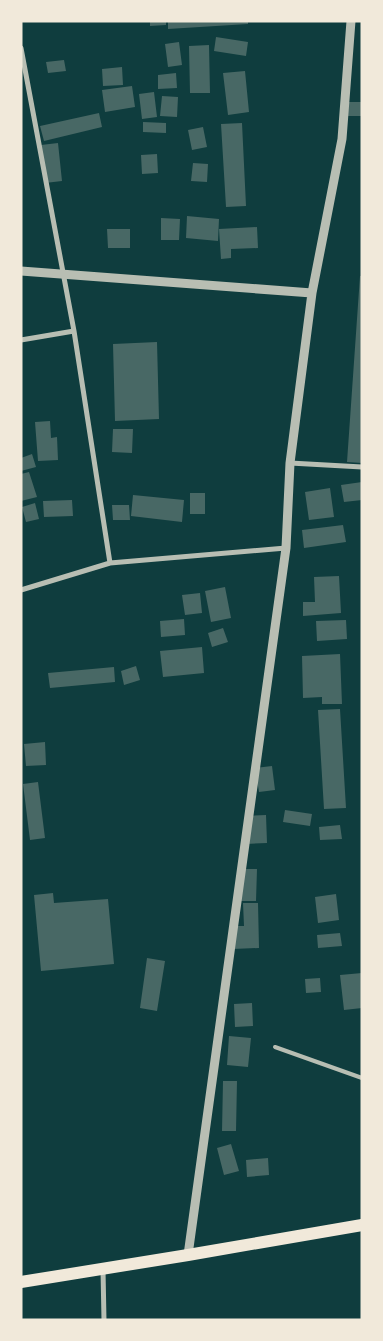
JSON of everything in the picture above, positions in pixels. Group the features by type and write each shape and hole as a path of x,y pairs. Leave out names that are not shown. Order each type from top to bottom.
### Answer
{"main road":[{"path":"21,1282 188,1256 362,1225"}],"street":[{"path":"188,1256 286,548 290,463 312,293 342,139 352,21"},
{"path":"21,48 74,331 110,564"},
{"path":"21,271 312,293"},
{"path":"21,340 74,331"},
{"path":"290,463 362,468"},
{"path":"21,590 110,564 286,548"},
{"path":"103,1269 104,1320"}],"lane":[{"path":"274,1047 362,1078"}],"building":[{"path":"150,21 166,21 166,25 150,26"},
{"path":"168,21 248,21 248,24 168,29"},
{"path":"216,37 248,42 246,56 214,51"},
{"path":"179,42 182,65 168,67 165,44"},
{"path":"209,45 210,93 190,93 189,46"},
{"path":"64,60 66,71 48,73 46,62"},
{"path":"122,67 123,85 103,86 102,69"},
{"path":"245,71 249,112 228,115 223,73"},
{"path":"176,73 177,88 158,89 158,75"},
{"path":"132,86 135,107 105,112 102,90"},
{"path":"154,92 157,117 142,119 139,94"},
{"path":"162,96 178,97 177,117 160,116"},
{"path":"347,102 362,102 362,116 347,116"},
{"path":"99,113 102,127 44,141 40,126"},
{"path":"143,122 166,123 166,133 143,132"},
{"path":"242,123 246,206 226,207 221,124"},
{"path":"203,127 207,147 192,150 188,130"},
{"path":"58,143 62,181 45,183 41,145"},
{"path":"157,154 158,173 142,174 141,155"},
{"path":"193,163 208,164 207,182 191,181"},
{"path":"187,216 219,219 218,241 186,238"},
{"path":"161,218 180,219 179,240 161,240"},
{"path":"257,227 258,248 231,249 231,258 221,259 219,229"},
{"path":"107,229 130,229 130,248 108,248"},
{"path":"360,276 362,276 362,463 347,462"},
{"path":"157,342 159,419 115,421 113,344"},
{"path":"50,421 51,438 57,437 58,460 38,461 35,422"},
{"path":"113,429 133,429 132,453 112,452"},
{"path":"32,454 36,467 21,471 21,458"},
{"path":"29,472 37,497 21,501 21,474"},
{"path":"362,482 362,500 344,502 341,485"},
{"path":"330,488 334,517 309,520 305,492"},
{"path":"190,493 205,493 205,514 190,514"},
{"path":"133,495 184,500 182,522 131,516"},
{"path":"72,500 73,516 44,517 43,501"},
{"path":"35,503 39,519 26,522 22,507"},
{"path":"112,505 129,505 130,520 113,520"},
{"path":"343,525 346,542 304,548 302,530"},
{"path":"339,576 341,613 303,616 303,602 315,602 314,577"},
{"path":"225,587 231,618 211,622 205,591"},
{"path":"200,593 202,613 185,615 182,595"},
{"path":"184,619 185,635 161,637 160,621"},
{"path":"346,620 347,639 317,641 316,621"},
{"path":"223,628 228,642 212,647 208,633"},
{"path":"202,647 204,673 163,677 160,651"},
{"path":"340,654 342,704 322,704 322,697 303,698 302,656"},
{"path":"136,666 140,680 124,685 121,671"},
{"path":"114,667 115,682 50,688 48,673"},
{"path":"340,709 346,808 324,809 318,710"},
{"path":"45,742 46,765 26,766 24,744"},
{"path":"272,766 275,790 259,792 255,768"},
{"path":"38,782 45,838 30,840 23,784"},
{"path":"285,810 312,814 310,826 283,822"},
{"path":"266,815 267,843 246,844 245,816"},
{"path":"340,825 342,839 320,840 319,827"},
{"path":"239,869 257,869 256,901 238,901"},
{"path":"53,893 54,903 108,899 114,964 41,971 34,895"},
{"path":"336,894 339,920 318,923 315,897"},
{"path":"243,903 258,903 259,948 233,949 232,926 244,926"},
{"path":"340,933 342,946 318,948 317,935"},
{"path":"147,958 165,961 157,1011 140,1008"},
{"path":"362,973 362,1008 344,1010 340,975"},
{"path":"320,978 321,992 306,993 305,979"},
{"path":"252,1003 253,1026 235,1027 234,1004"},
{"path":"229,1036 251,1038 248,1067 227,1065"},
{"path":"223,1081 237,1081 236,1131 222,1131"},
{"path":"231,1144 239,1171 224,1175 217,1148"},
{"path":"268,1158 269,1175 247,1177 246,1160"}]}
